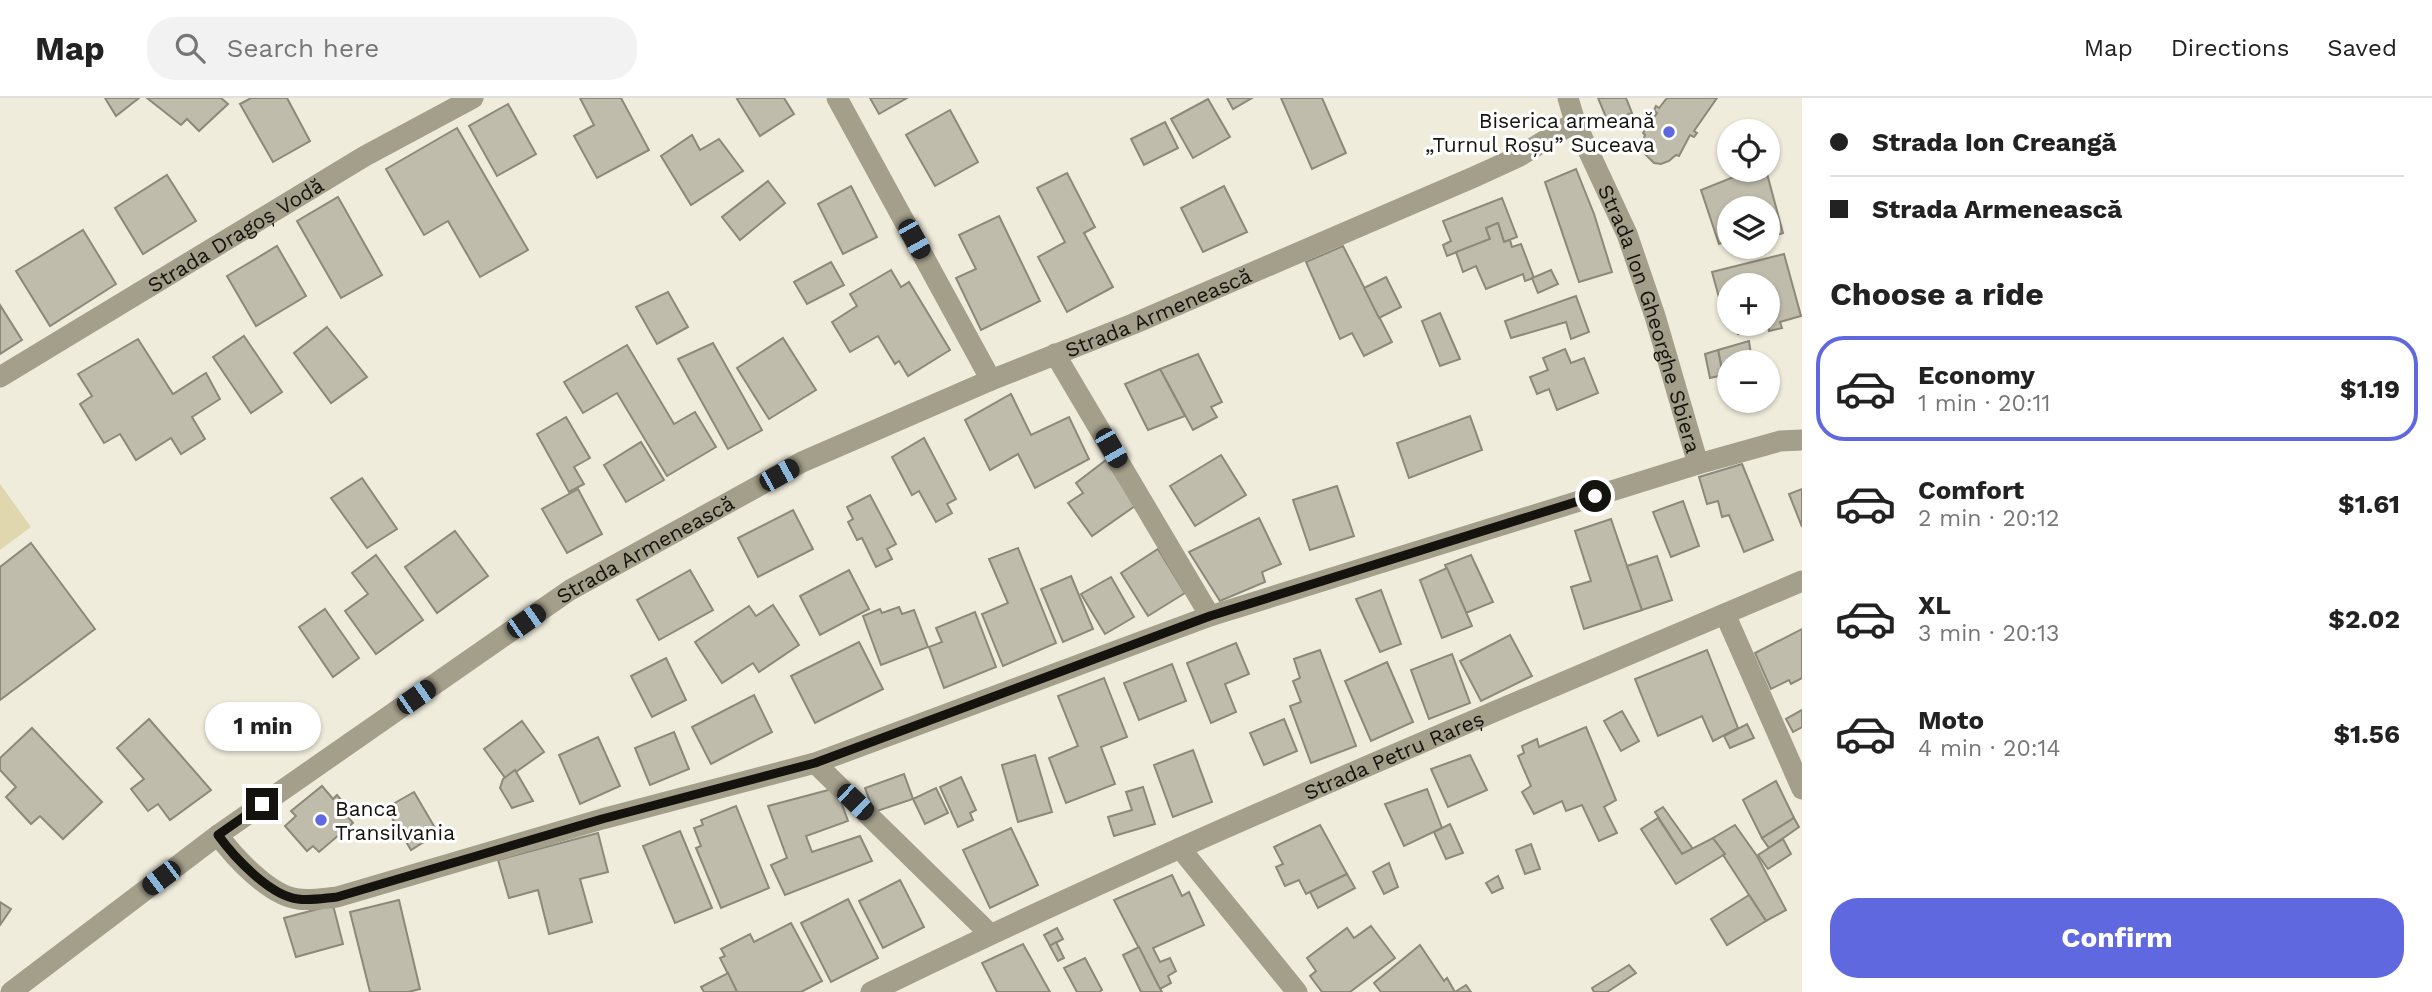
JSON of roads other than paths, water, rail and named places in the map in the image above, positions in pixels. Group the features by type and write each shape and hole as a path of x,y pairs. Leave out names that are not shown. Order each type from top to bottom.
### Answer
{"street":[{"name":"Strada Dragoș Vodă","path":"0,377 365,156 473,98"},
{"path":"837,98 991,380"},
{"name":"Strada Ion Gheorghe Sbiera","path":"1568,98 1575,122 1627,234 1655,316 1698,464"},
{"name":"Strada Armenească","path":"11,992 218,835 570,590 802,462 991,380 1133,324 1474,177 1518,157 1575,122"},
{"path":"1055,354 1210,616"},
{"path":"218,835 229,851 277,891 297,899 337,897 602,819 815,763 1210,616 1698,464 1780,441 1802,440"},
{"name":"Strada Petru Rareș","path":"871,992 990,934 1180,848 1802,581"},
{"path":"1725,614 1802,789"},
{"path":"815,763 990,934"},
{"path":"1180,848 1297,992"}],"place":[{"name":"Biserica armeană „Turnul Roșu” Suceava","path":"1669,132"},
{"name":"Banca Transilvania","path":"321,820"}]}
